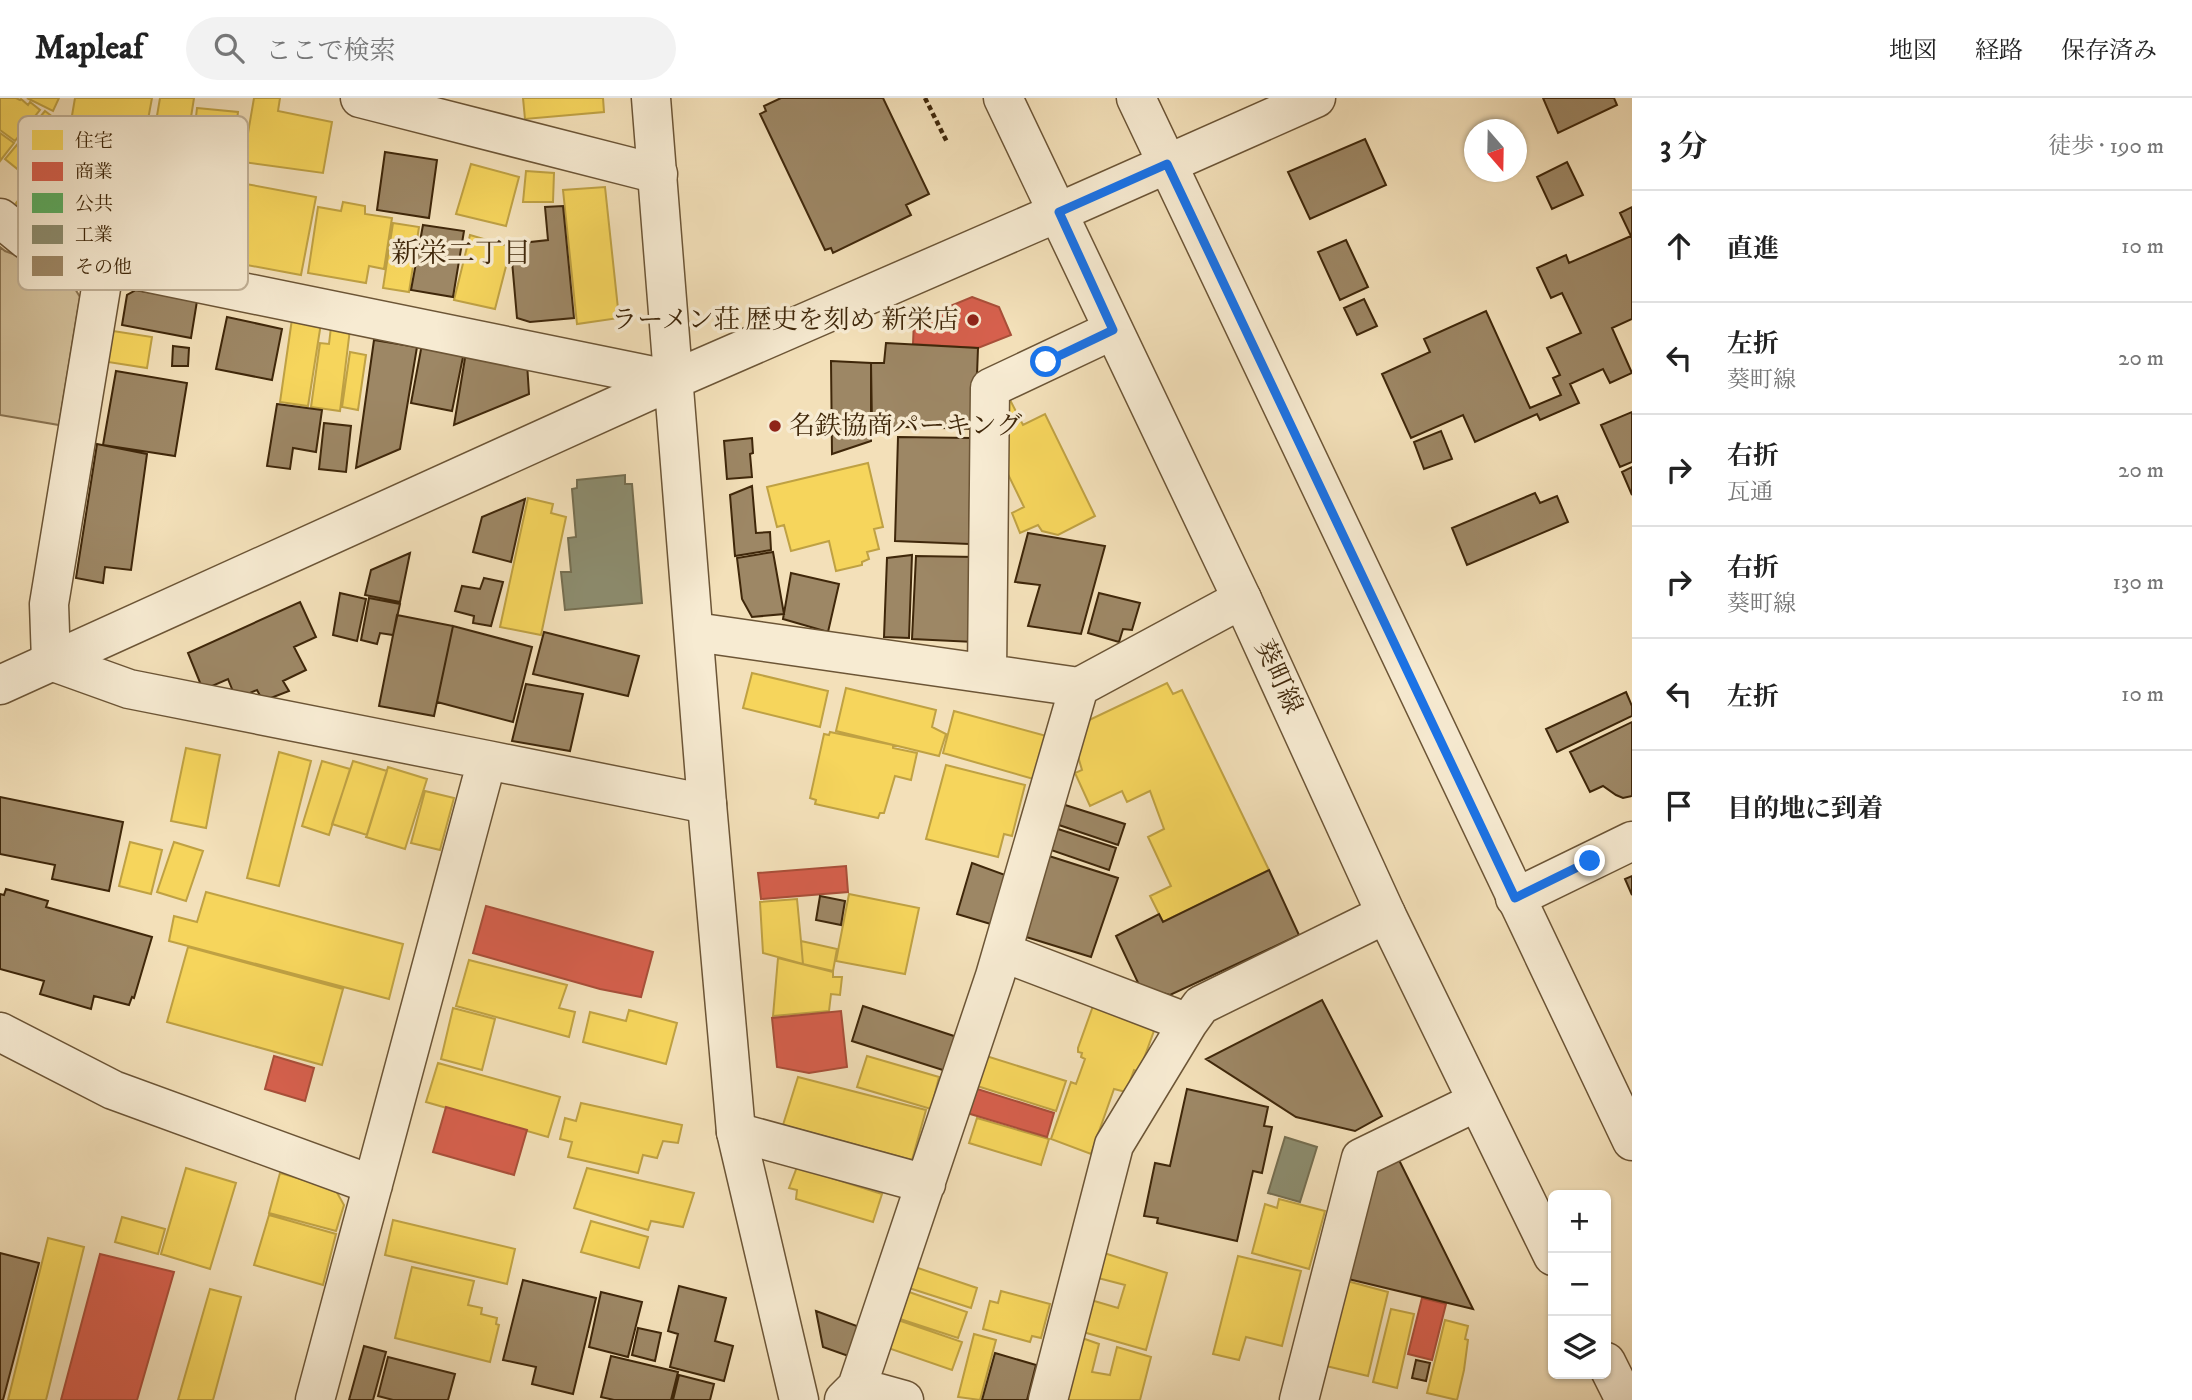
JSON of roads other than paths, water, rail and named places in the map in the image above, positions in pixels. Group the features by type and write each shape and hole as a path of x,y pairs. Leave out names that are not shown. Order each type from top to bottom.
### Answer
{"street":[{"path":"360,98 658,174"},
{"path":"651,98 736,1132 799,1400"},
{"name":"葵町線","path":"1003,98 1242,599 1386,914 1552,1253"},
{"path":"1136,98 1632,1141"},
{"path":"0,685 673,380 1317,98"},
{"path":"0,218 18,233"},
{"path":"51,661 49,604 101,290"},
{"path":"232,290 673,380"},
{"path":"987,674 990,388 1113,330"},
{"path":"695,632 1079,687 1242,599"},
{"path":"51,661 129,689 707,804"},
{"path":"904,1400 850,1394 926,1184 1002,952 1079,687"},
{"path":"315,1400 487,760"},
{"path":"1515,898 1632,841"},
{"path":"1048,1400 1114,1145 1188,1023 1201,1005 1386,914"},
{"path":"1002,952 1188,1023"},
{"path":"0,1032 113,1090 373,1185"},
{"path":"1299,1400 1361,1158 1476,1102"},
{"path":"736,1132 926,1184"},
{"path":"1611,1372 1625,1400"}],"place":[{"name":"ラーメン荘 歴史を刻め 新栄店","path":"973,320"},
{"name":"名鉄協商パーキング","path":"775,426"}],"district":[{"name":"新栄二丁目","path":"461,253"}]}
